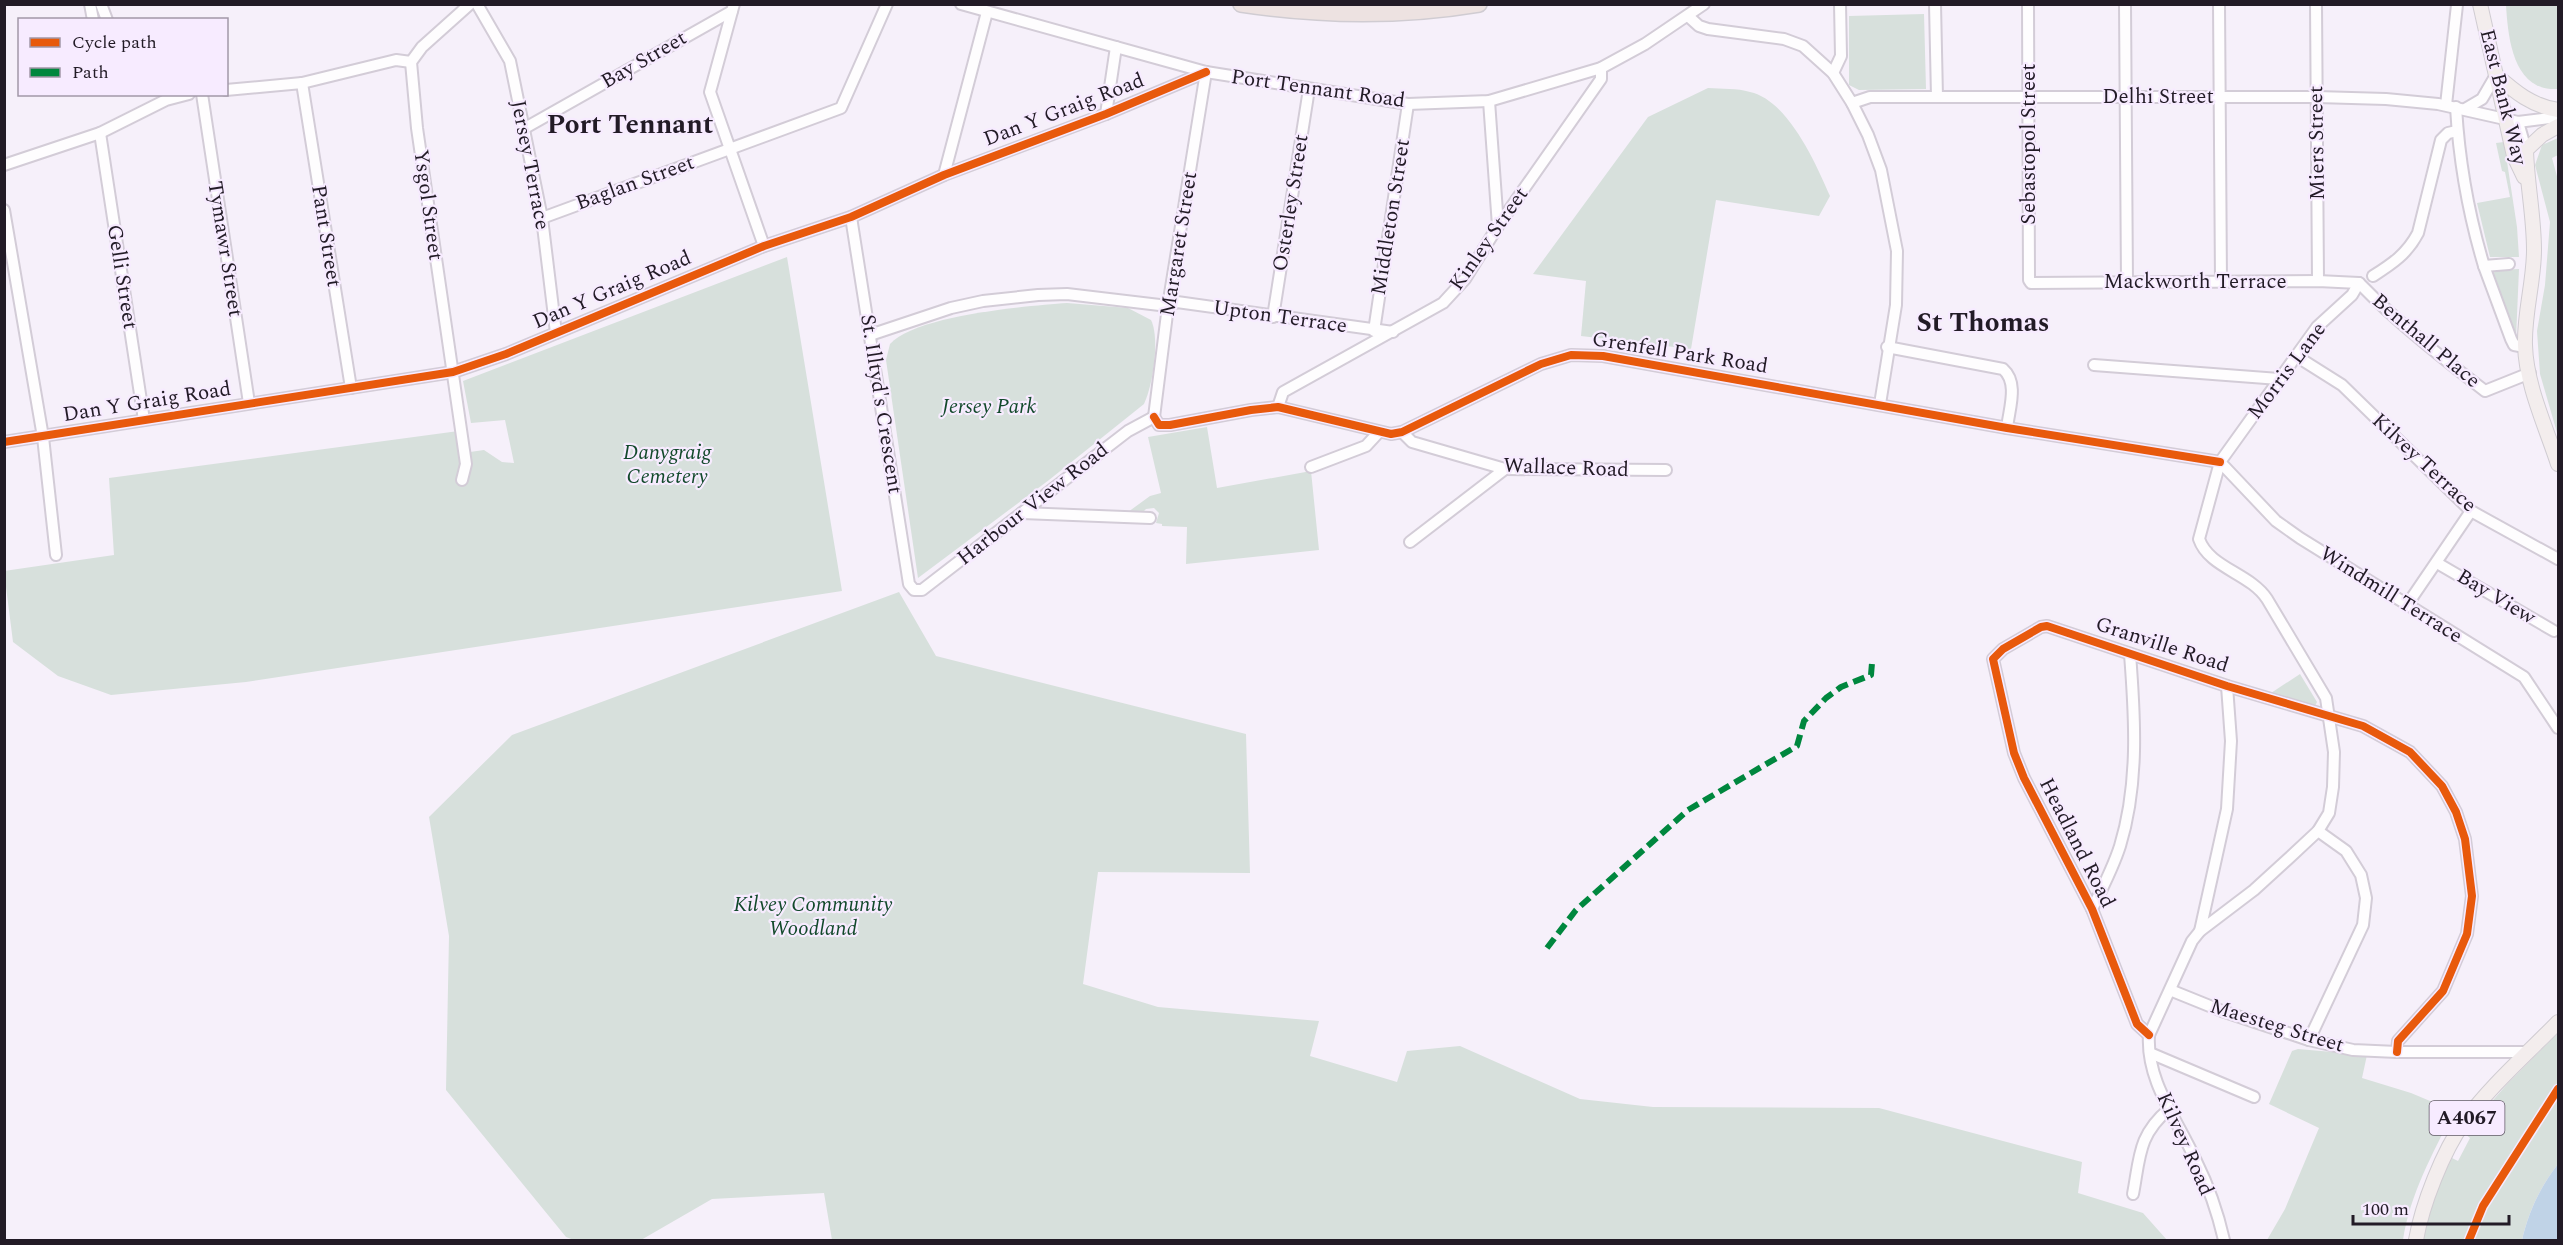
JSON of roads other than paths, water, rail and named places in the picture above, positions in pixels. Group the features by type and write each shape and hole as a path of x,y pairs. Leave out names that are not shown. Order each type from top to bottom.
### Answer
{"highway":[{"path":"1241,4 1348,13 1422,12 1479,4"}],"main road":[{"name":"East Bank Way","path":"2482,6 2496,75 2512,121 2514,156 2527,184"},
{"path":"2496,75 2523,97 2540,106 2559,110"},
{"name":"East Bank Way","path":"2559,126 2542,135 2526,150 2534,272 2525,347 2530,373 2559,464"},
{"name":"A4067","path":"2416,1240 2433,1182 2463,1124 2483,1099 2559,1022"}],"street":[{"path":"228,90 302,83 396,60 411,62 422,47 470,4"},
{"name":"Jersey Terrace","path":"477,4 510,61 542,218 556,333"},
{"name":"Baglan Street","path":"542,218 841,108 887,4"},
{"name":"Port Tennant Road","path":"961,4 1206,72 1408,104 1489,101 1601,68 1645,44 1700,6"},
{"path":"1833,73 1841,56 1840,4"},
{"path":"1935,4 1936,97"},
{"name":"Sebastopol Street","path":"2028,4 2029,280 2031,282"},
{"path":"2125,4 2127,283"},
{"path":"2218,4 2221,282"},
{"name":"Miers Street","path":"2316,4 2318,281"},
{"path":"2457,5 2457,131 2478,245 2511,339 2514,345 2525,347"},
{"path":"733,8 710,92 764,246"},
{"name":"Bay Street","path":"525,128 733,8"},
{"path":"944,175 987,12"},
{"path":"1688,16 1698,26 1708,29 1784,39 1803,46 1833,73 1852,103 1881,170 1897,251 1896,304 1887,347 1880,404"},
{"path":"1106,114 1116,47"},
{"name":"Ysgol Street","path":"411,62 417,128 462,429 466,464 462,480"},
{"name":"Kinley Street","path":"1278,407 1283,392 1443,303 1465,279 1498,226 1601,79 1601,68"},
{"name":"Dan Y Graig Road","path":"4,442 453,372 556,333 764,246 851,217 944,175 1106,114 1206,72"},
{"name":"Margaret Street","path":"1154,417 1168,306 1206,72"},
{"path":"2456,107 2482,99 2496,75"},
{"name":"Pant Street","path":"302,83 351,388"},
{"name":"Osterley Street","path":"1273,317 1309,89"},
{"path":"4,165 100,134 166,100 181,96"},
{"name":"Tymawr Street","path":"202,96 249,403"},
{"name":"Delhi Street","path":"1852,103 1870,97 2386,99 2456,107 2512,121 2559,117"},
{"path":"1489,101 1498,226"},
{"name":"Middleton Street","path":"1374,331 1408,104"},
{"path":"2512,121 2526,150"},
{"path":"2373,276 2403,256 2411,247 2418,233 2441,140 2448,133 2457,131"},
{"name":"Gelli Street","path":"100,134 144,420"},
{"path":"4,210 43,437 56,555"},
{"name":"St. Illtyd's Crescent","path":"851,217 909,584 914,590"},
{"path":"2484,266 2509,264"},
{"name":"Mackworth Terrace","path":"2031,282 2318,281 2359,283"},
{"name":"Morris Lane","path":"2220,462 2317,327 2352,295 2359,283"},
{"name":"Benthall Place","path":"2359,283 2383,309 2434,353 2485,391 2530,373"},
{"name":"Upton Terrace","path":"870,335 951,308 983,301 1067,294 1168,306 1177,302 1393,332"},
{"path":"1887,347 2002,369 2013,383 2007,428"},
{"name":"Grenfell Park Road","path":"1154,417 1159,424 1170,425 1278,407 1378,433 1390,434 1402,432 1541,364 1571,355 1603,356 2007,428 2220,462"},
{"name":"Kilvey Terrace","path":"2296,356 2342,385 2471,512 2559,559"},
{"path":"2094,365 2279,379"},
{"name":"Harbour View Road","path":"914,590 922,590 1128,431 1154,417"},
{"name":"Wallace Road","path":"1402,432 1412,442 1505,469 1665,470"},
{"path":"1311,467 1366,446 1378,433"},
{"path":"2220,462 2199,539 2202,550 2263,592 2325,698 2334,752 2333,787 2329,813 2318,831 2254,890 2200,931 2192,941 2149,1035 2149,1050 2254,1097"},
{"name":"Windmill Terrace","path":"2220,462 2276,521 2407,605 2524,676 2559,728"},
{"path":"1410,542 1505,469"},
{"path":"2407,605 2471,512"},
{"path":"1022,513 1150,518"},
{"name":"Bay View","path":"2438,562 2554,631"},
{"name":"Granville Road","path":"1993,658 2003,649 2041,627 2047,626 2227,686 2363,726 2410,752 2442,786 2449,798 2465,840 2472,896 2467,934 2443,991 2398,1041 2397,1052"},
{"path":"2092,909 2120,845 2129,801 2134,762 2134,706 2130,654"},
{"name":"Headland Road","path":"1993,658 2014,753 2024,778 2092,909 2137,1024 2149,1035"},
{"path":"2200,931 2227,809 2231,741 2227,686"},
{"path":"2310,1040 2363,925 2366,898 2361,875 2346,851 2318,831"},
{"name":"Maesteg Street","path":"2170,990 2222,1011 2310,1040 2353,1050 2529,1052"},
{"name":"Kilvey Road","path":"2149,1050 2157,1083 2197,1161 2224,1240"},
{"path":"2133,1194 2144,1137 2154,1122 2169,1109"}],"water":[{"path":"2558,1164 2558,1240 2522,1240 2536,1200"}],"district":[{"name":"Port Tennant","path":"630,125"},
{"name":"St Thomas","path":"1983,323"}],"park label":[{"name":"Jersey Park","path":"989,407"},
{"name":"Danygraig Cemetery","path":"667,465"},
{"name":"Kilvey Community Woodland","path":"813,917"}]}
